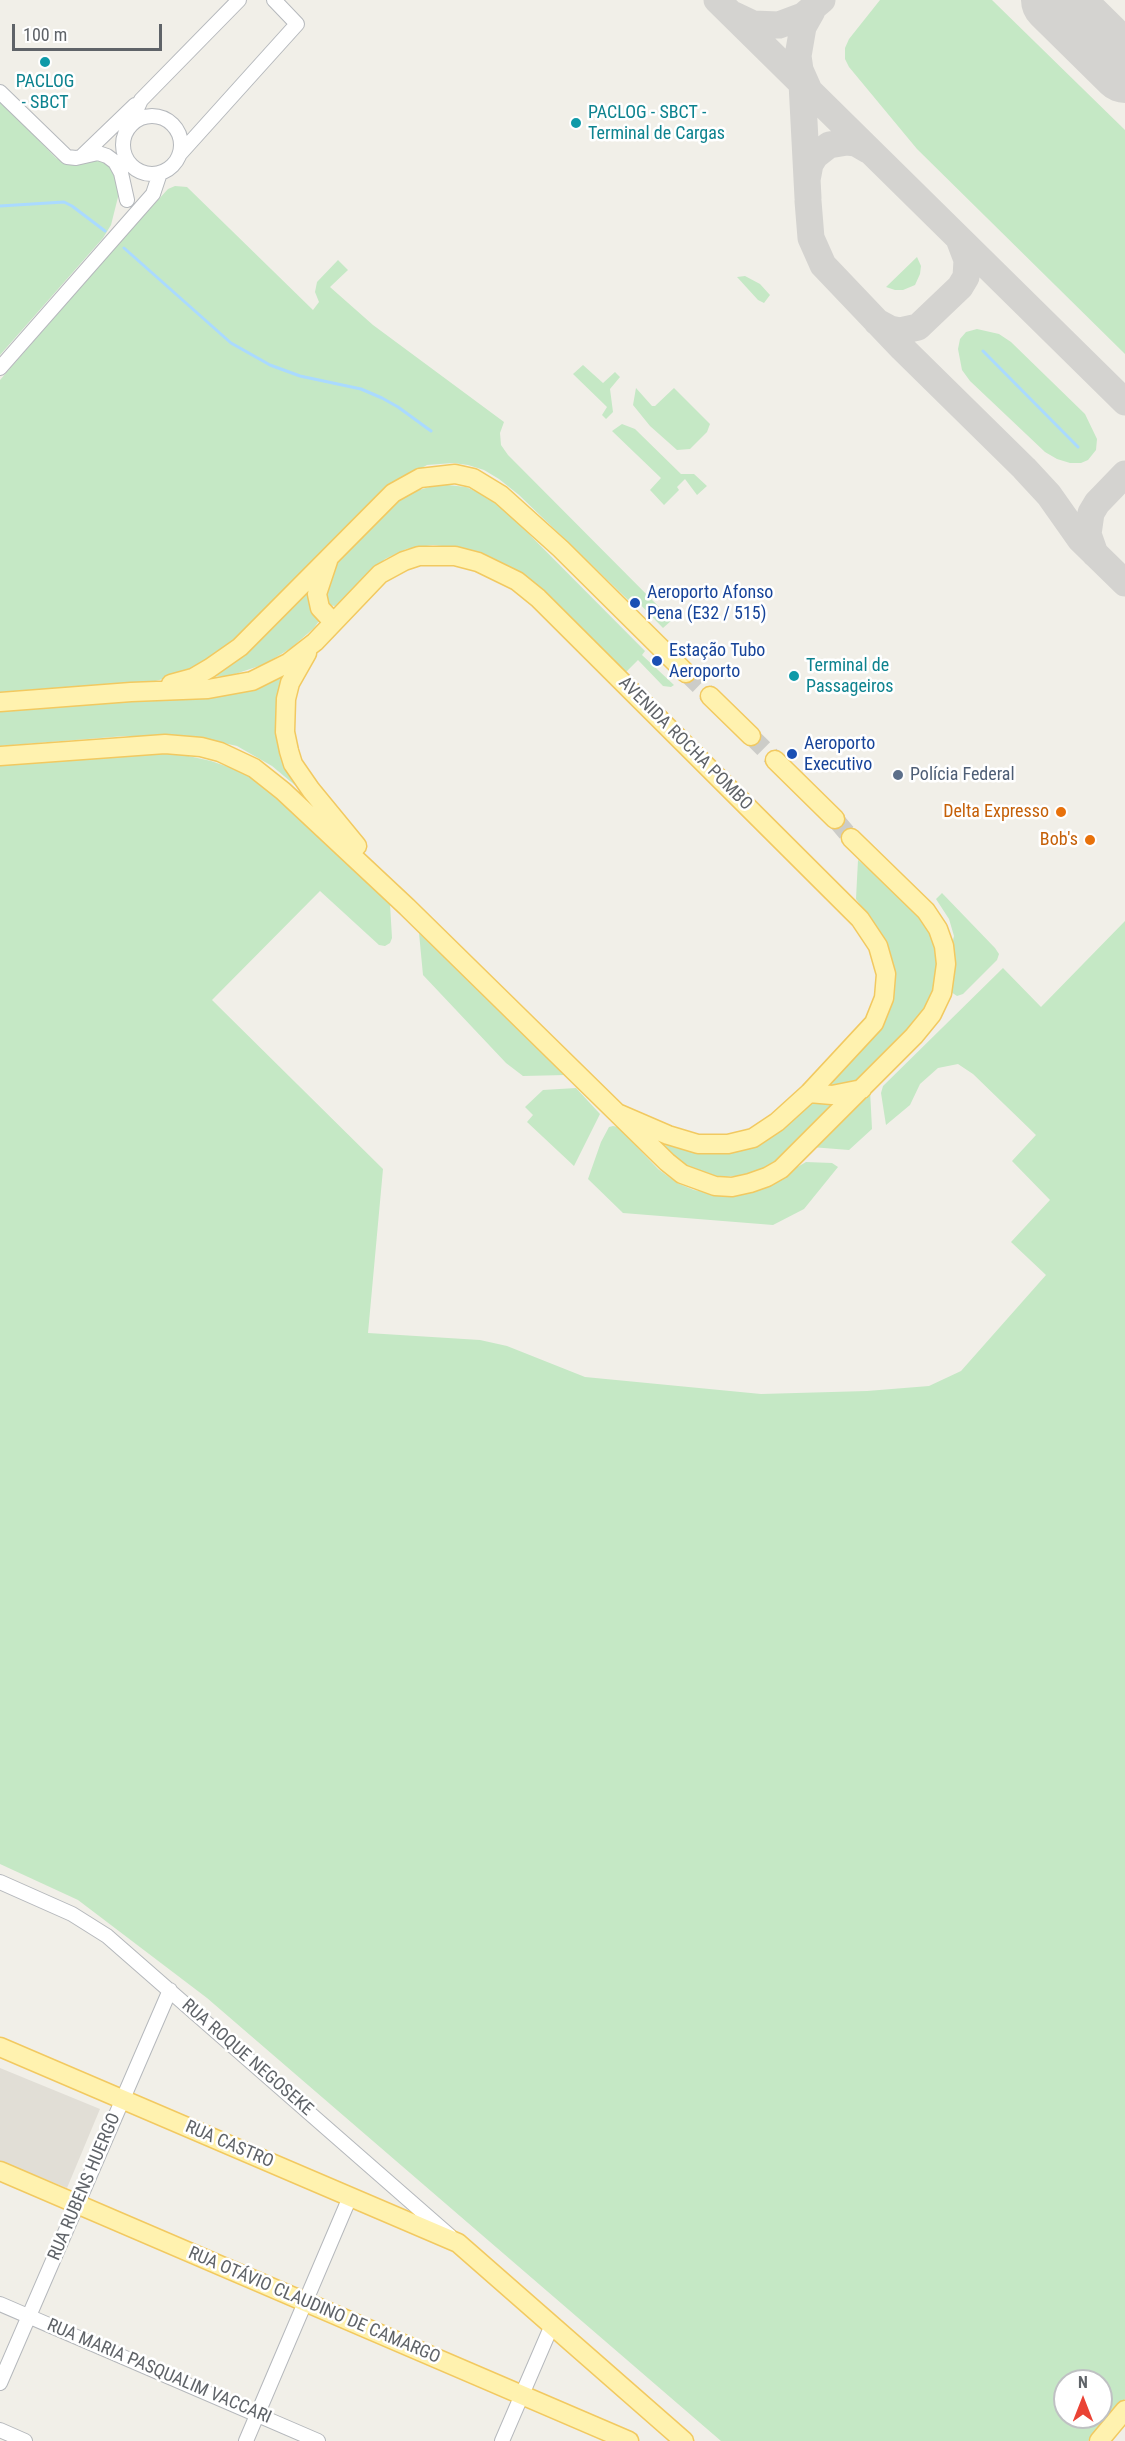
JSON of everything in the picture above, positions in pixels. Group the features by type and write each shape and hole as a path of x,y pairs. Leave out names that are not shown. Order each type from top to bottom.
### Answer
{"main road":[{"name":"AVENIDA ROCHA POMBO","path":"131,692 193,678 227,657 251,636 380,504 405,485 420,478 454,474 473,478 501,495 561,549 686,673"},
{"path":"331,554 317,594 320,608 333,622"},
{"name":"AVENIDA ROCHA POMBO","path":"0,702 131,692 208,689 252,681 288,663 315,642 380,574 404,561 419,556 455,556 499,570 538,598 860,918 878,946 886,974 881,1011 865,1034 808,1093 765,1132 741,1142 713,1145 685,1141 617,1113"},
{"path":"315,642 295,673 286,699 285,732 293,764 310,790 407,907"},
{"path":"710,696 751,736"},
{"name":"AVENIDA ROCHA POMBO","path":"0,756 165,744 201,747 237,759 268,778 407,907 667,1162 682,1174 715,1186 732,1187 767,1177 781,1169 914,1036 932,1014 942,993 946,964 944,946 938,929 926,911 851,838"},
{"path":"775,760 835,819"},
{"path":"808,1093 832,1095 862,1089"},
{"name":"RUA CASTRO","path":"0,2047 458,2243"},
{"name":"RUA OTÁVIO CLAUDINO DE CAMARGO","path":"0,2171 629,2441"},
{"name":"RUA ROQUE NEGOSEKE","path":"458,2243 684,2441"},
{"path":"1099,2441 1125,2410"}],"street":[{"path":"82,156 141,100 239,0"},
{"path":"0,368 153,194 160,173 174,163 297,24 274,0"},
{"path":"0,92 67,158 98,153 115,162 121,173 127,200"},
{"path":"117,233 129,188 127,158 124,150 126,133 141,100"},
{"path":"126,133 139,119 159,117 168,121 180,136 179,155"},
{"path":"127,158 140,171 160,173"},
{"name":"RUA ROQUE NEGOSEKE","path":"0,1882 90,1924 170,1990 458,2243"},
{"name":"RUA RUBENS HUERGO","path":"0,2383 170,1990"},
{"path":"395,2216 399,2208 401,2193"},
{"path":"246,2441 351,2197"},
{"name":"RUA MARIA PASQUALIM VACCARI","path":"0,2304 318,2441"},
{"path":"502,2441 552,2325"},
{"path":"0,2430 25,2441"}],"shaded area":[{"path":"0,2068 100,2109 67,2188 0,2161"}],"green space":[{"path":"880,0 992,0 1125,130 1125,354 917,149 849,67 845,59 845,48 849,39"},
{"path":"0,100 56,158 64,162 90,157 105,162 113,169 118,180 118,197 111,225 103,238 0,355"},
{"path":"175,186 187,187 313,310 319,302 315,292 317,282 338,260 348,270 330,287 373,325 504,422 500,433 501,445 508,455 672,620 663,628 632,596 628,600 519,495 499,479 484,470 468,465 453,463 427,465 382,490 221,656 178,675 144,684 0,694 0,380 128,233 168,189"},
{"path":"917,257 921,266 915,285 903,290 886,287"},
{"path":"745,276 760,284 770,295 764,303 758,300 737,277"},
{"path":"977,329 999,334 1011,342 1085,414 1097,439 1096,450 1088,460 1081,463 1070,463 1045,452 970,381 962,370 958,349 960,339 966,332"},
{"path":"583,365 603,383 615,372 620,377 610,389 613,412 606,419 602,415 607,407 573,374"},
{"path":"636,388 652,406 655,406 674,388 710,424 707,432 690,449 677,450 650,426 633,405"},
{"path":"622,424 635,429 681,474 694,474 707,486 697,495 685,479 677,487 679,490 664,505 650,490 661,478 612,431"},
{"path":"439,484 466,487 486,496 503,508 645,651 642,655 674,685 663,686 638,660 625,673 459,548 433,545 406,549 385,559 335,606 328,605 324,595 326,580 338,560 396,502 413,492"},
{"path":"315,580 321,618 314,628 291,648 265,664 229,676 208,677"},
{"path":"287,672 282,702 302,791 272,766 237,746 193,736 125,736 0,746 0,710 247,689 269,683"},
{"path":"157,753 184,755 237,770 262,784 287,803 390,904 392,938 385,946 379,945 320,891 212,1000 383,1169 368,1333 480,1340 507,1346 585,1377 761,1394 867,1391 929,1386 961,1371 1046,1275 1011,1242 1050,1200 1012,1161 1036,1135 973,1074 958,1064 938,1068 920,1084 910,1105 886,1125 881,1093 883,1086 1003,968 1041,1007 1125,921 1125,2399 1113,2413 1113,2369 1053,2369 1053,2429 1099,2429 1088,2441 721,2441 207,1998 78,1900 0,1864 0,765"},
{"path":"858,860 901,895 929,930 938,962 935,987 930,1000 920,1016 782,1158 752,1175 719,1177 691,1171 662,1150 667,1141 730,1149 868,1036 894,969 885,939 856,899"},
{"path":"942,893 999,954 997,960 963,994 957,996 951,992 951,949 954,936 949,919 936,899"},
{"path":"419,933 566,1075 523,1076 506,1063 423,975"},
{"path":"576,1088 600,1114 574,1166 527,1122 533,1115 525,1107 543,1090"},
{"path":"870,1090 872,1129 849,1150 811,1147"},
{"path":"609,1127 618,1127 658,1169 677,1183 694,1190 716,1194 787,1173 806,1162 832,1163 838,1167 804,1209 773,1225 623,1213 588,1179 601,1142"}],"waterway":[{"path":"0,206 64,202 105,231"},
{"path":"124,248 231,343 270,365 300,376 361,389 382,398 431,431"},
{"path":"983,351 1078,447"}],"taxiway":[{"path":"717,0 1125,402"},
{"path":"734,15 753,24 779,25 803,16 822,0"},
{"path":"808,88 800,70 798,56 803,27 812,11"},
{"path":"802,83 808,198"},
{"path":"807,180 810,164 815,156 829,145 856,143 868,150"},
{"path":"808,201 811,238 823,265 902,348 1024,468 1049,495 1080,539 1125,583"},
{"path":"877,322 900,331 918,327 960,287 966,277 967,260 959,239"},
{"path":"1095,554 1088,534 1091,513 1097,503 1125,474"}],"runway":[{"path":"1055,0 1125,69"}],"tunnel":[{"path":"686,673 710,696"},
{"path":"751,736 775,760"},
{"path":"835,819 851,838"}],"place":[{"name":"PACLOG - SBCT","path":"45,62"},
{"name":"PACLOG - SBCT - Terminal de Cargas","path":"576,123"},
{"name":"Aeroporto Afonso Pena (E32 / 515)","path":"635,603"},
{"name":"Estação Tubo Aeroporto","path":"657,661"},
{"name":"Terminal de Passageiros","path":"794,676"},
{"name":"Aeroporto Executivo","path":"792,754"},
{"name":"Polícia Federal","path":"898,775"},
{"name":"Delta Expresso","path":"1061,812"},
{"name":"Bob's","path":"1090,840"}]}
